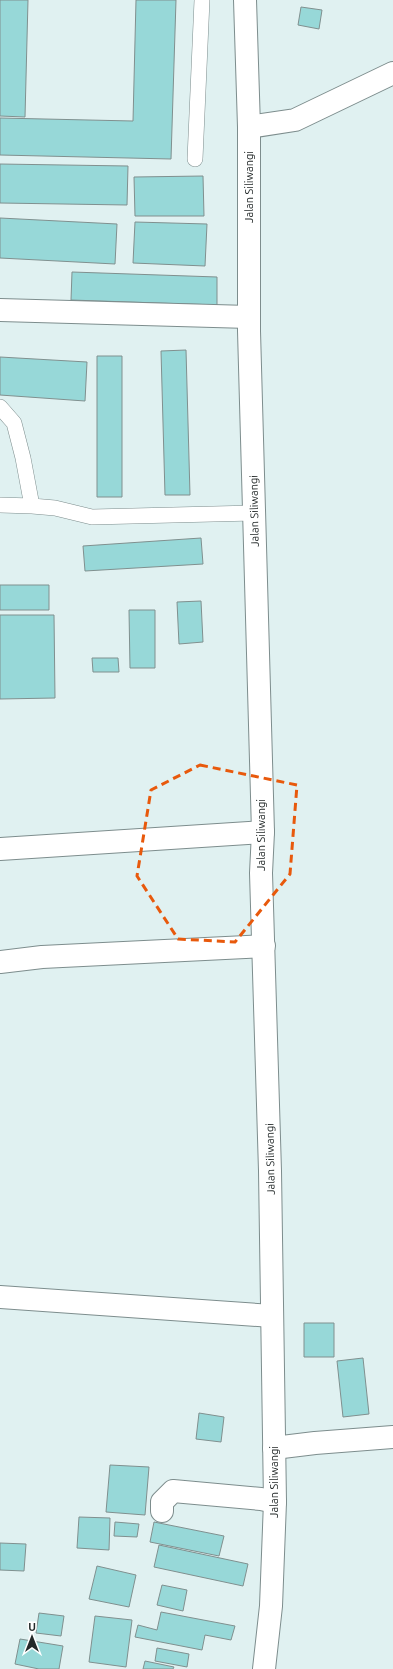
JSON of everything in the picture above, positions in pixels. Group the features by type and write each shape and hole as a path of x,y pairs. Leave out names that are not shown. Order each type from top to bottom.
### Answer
{"street":[{"name":"Jalan Siliwangi","path":"245,0 249,127 249,324 263,832 261,873 270,1171 275,1502 271,1606 264,1669"},
{"path":"249,127 295,120 393,73"},
{"path":"0,310 249,324"},
{"path":"0,322 249,324"},
{"path":"0,849 263,832"},
{"path":"0,962 42,957 264,946"},
{"path":"0,1297 272,1316"},
{"path":"274,1448 315,1443 393,1437"},
{"path":"162,1511 162,1502 173,1491 261,1499 275,1502"}],"lane":[{"path":"195,160 202,0"},
{"path":"0,407 14,423 23,458 32,506"},
{"path":"0,505 55,508 92,517 254,513"}],"highlighted area":[{"path":"200,765 297,785 290,874 235,942 178,939 137,876 151,790"}],"building":[{"path":"0,0 28,0 25,117 0,116"},
{"path":"136,0 176,0 171,159 0,155 0,118 133,121"},
{"path":"301,7 322,10 319,29 298,25"},
{"path":"0,164 128,166 127,205 0,203"},
{"path":"203,176 204,216 135,216 134,177"},
{"path":"0,218 117,224 115,264 0,258"},
{"path":"135,222 207,224 205,266 133,263"},
{"path":"72,272 217,277 217,305 71,300"},
{"path":"186,350 190,495 165,495 161,351"},
{"path":"97,356 122,356 122,497 97,497"},
{"path":"0,357 87,362 85,401 0,395"},
{"path":"201,538 203,564 85,571 83,546"},
{"path":"0,585 49,585 49,610 0,610"},
{"path":"201,601 203,642 179,644 177,602"},
{"path":"129,610 155,610 155,668 130,668"},
{"path":"0,615 54,615 55,698 0,699"},
{"path":"92,658 118,658 119,672 93,672"},
{"path":"304,1323 334,1323 334,1357 304,1357"},
{"path":"363,1358 369,1414 343,1417 337,1361"},
{"path":"199,1413 224,1417 221,1442 196,1439"},
{"path":"110,1465 149,1467 145,1515 106,1512"},
{"path":"79,1517 110,1518 109,1550 77,1548"},
{"path":"115,1522 139,1524 137,1537 114,1536"},
{"path":"154,1522 224,1536 219,1556 150,1542"},
{"path":"0,1543 26,1544 24,1571 0,1570"},
{"path":"159,1545 248,1564 243,1586 154,1567"},
{"path":"97,1566 136,1575 129,1607 89,1599"},
{"path":"162,1585 187,1590 183,1611 157,1605"},
{"path":"161,1612 235,1626 231,1640 205,1635 202,1650 135,1637 138,1625 157,1630"},
{"path":"39,1613 64,1616 61,1636 36,1633"},
{"path":"95,1616 132,1620 126,1667 89,1662"},
{"path":"20,1639 63,1646 59,1669 39,1669 15,1664"},
{"path":"157,1648 189,1654 187,1667 155,1661"},
{"path":"145,1661 174,1667 173,1669 143,1669"}]}
